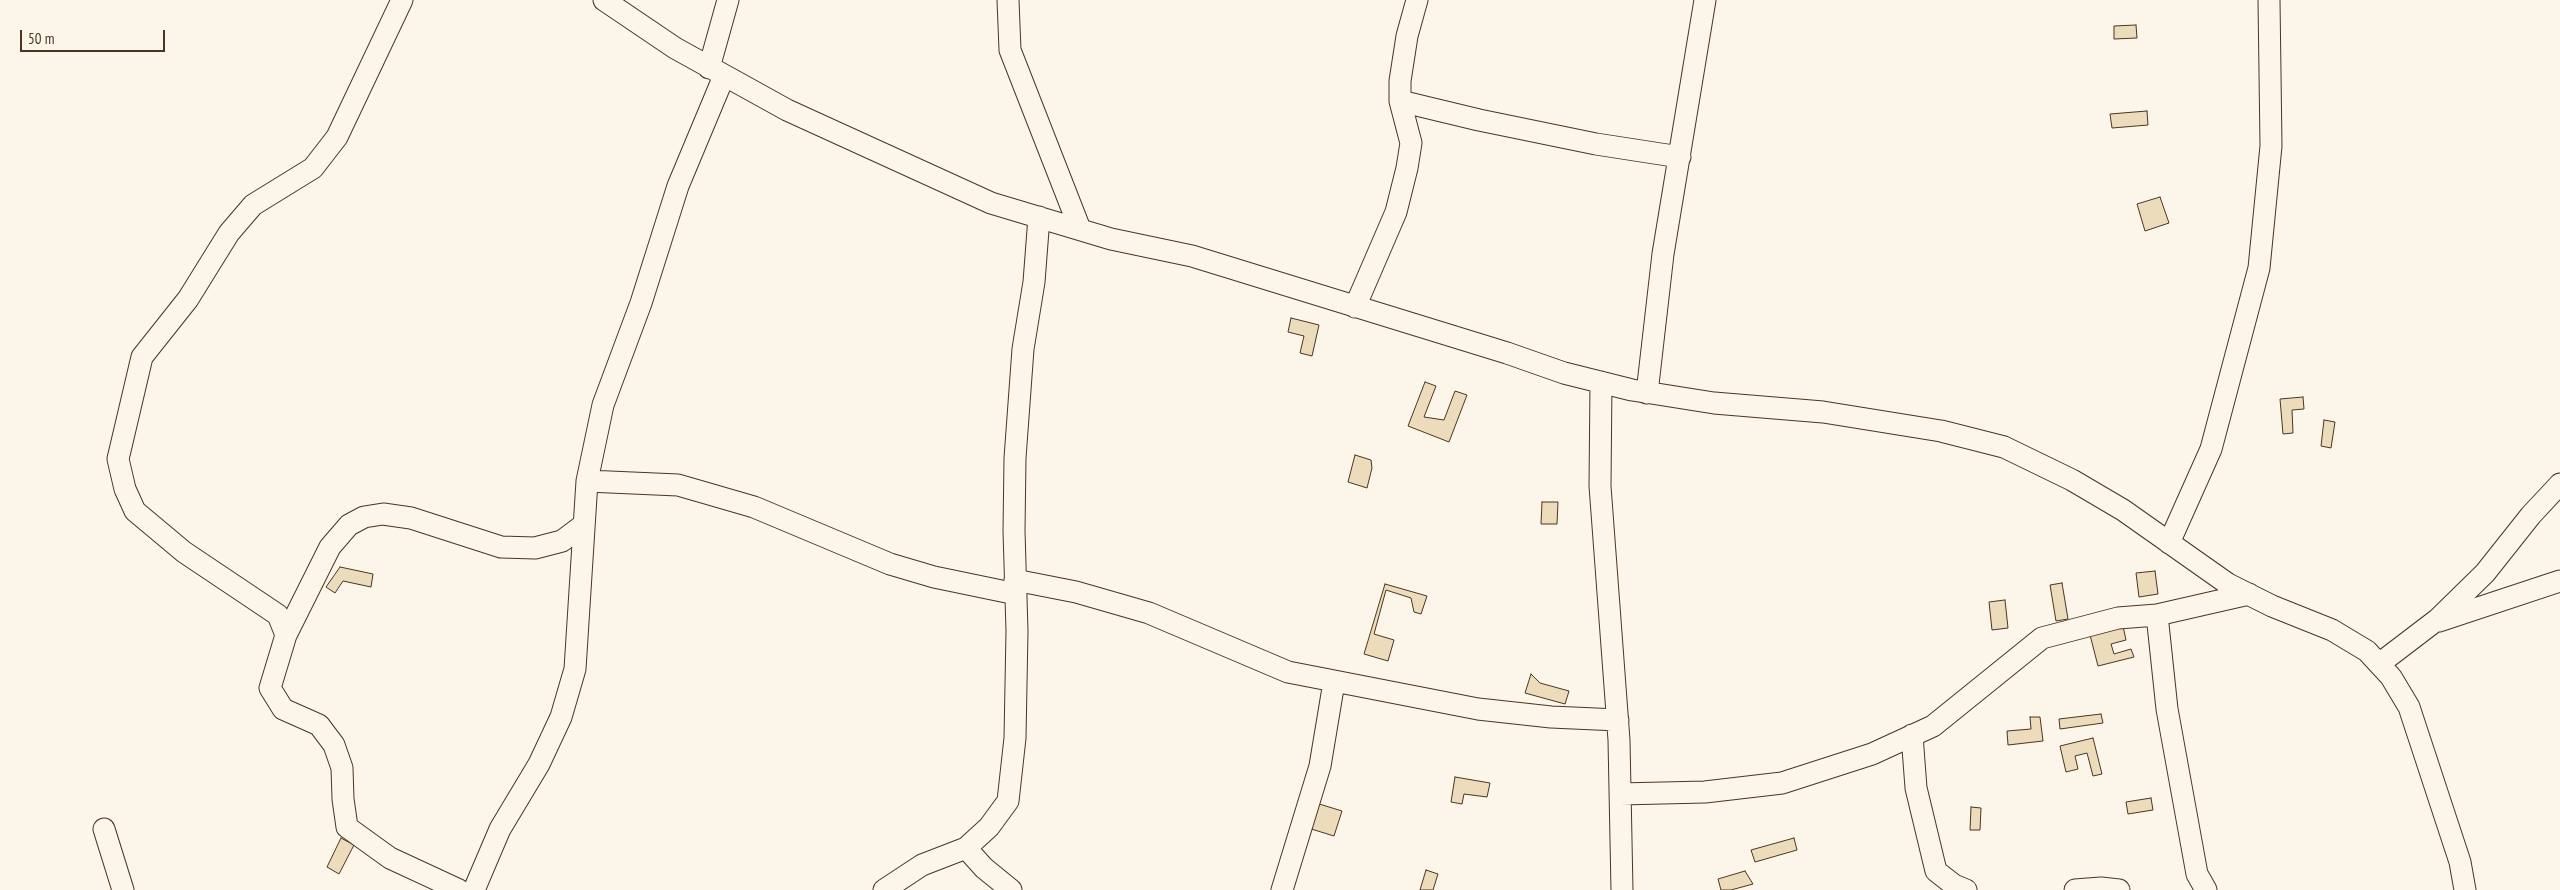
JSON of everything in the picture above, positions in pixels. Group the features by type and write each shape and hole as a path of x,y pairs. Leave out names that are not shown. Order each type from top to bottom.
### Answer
{"street":[{"path":"286,635 278,615 184,552 135,512 125,489 118,459 142,357 188,299 229,233 253,204 313,168 336,137 402,0"},
{"path":"604,0 675,48 716,72 838,135 991,203 1112,239 1192,256 1601,382 1647,393 1714,403 1822,412 1941,431 2004,447 2072,480 2115,505 2228,584 2332,630 2367,651 2391,676 2409,708 2460,862 2465,890"},
{"path":"474,890 500,829 539,764 561,717 575,668 582,526 587,481 603,405 641,303 716,72 728,0"},
{"path":"1008,0 1010,50 1080,229"},
{"path":"1355,307 1396,212 1407,168 1411,143 1400,101 1407,36 1418,0"},
{"path":"1647,393 1663,254 1705,0"},
{"path":"2169,543 2211,449 2259,268 2272,146 2269,0"},
{"path":"1400,101 1479,120 1596,144 1680,157"},
{"path":"884,890 922,865 966,848 988,826 1008,800 1015,738 1016,448 1023,349 1034,282 1040,217"},
{"path":"1601,382 1600,486 1618,720 1622,890"},
{"path":"587,481 678,485 754,507 890,564 934,578 1076,592 1149,614 1288,672 1478,709 1551,717 1618,720"},
{"path":"2379,664 2431,624 2485,573 2530,515 2560,484"},
{"path":"459,890 390,858 347,827 343,799 342,768 334,745 319,725 283,709 270,688 286,635 330,547 349,525 364,517 383,514 411,518 501,547 535,548 562,541 582,526"},
{"path":"2431,624 2560,581"},
{"path":"1620,794 1705,792 1782,783 1872,754 1933,726 2042,638 2118,618 2156,614 2249,594"},
{"path":"2156,614 2167,709 2197,874 2206,890"},
{"path":"1282,890 1320,766 1334,682"},
{"path":"1912,736 1916,788 1936,871 1954,885 1966,890"},
{"path":"104,829 123,890"},
{"path":"966,848 984,868 1011,890"},
{"path":"2075,890 2101,888 2119,890"}],"building":[{"path":"2136,25 2137,38 2114,39 2114,26"},
{"path":"2147,111 2148,125 2112,128 2110,114"},
{"path":"2160,197 2169,223 2145,231 2137,204"},
{"path":"1291,318 1319,325 1312,356 1300,353 1304,336 1288,332"},
{"path":"1425,382 1436,386 1424,417 1444,420 1455,391 1467,395 1449,442 1408,426"},
{"path":"2303,397 2304,409 2292,410 2293,433 2283,434 2280,399"},
{"path":"2324,420 2335,422 2331,448 2321,446"},
{"path":"1355,455 1371,460 1372,468 1367,488 1348,482"},
{"path":"1542,502 1558,502 1557,524 1541,524"},
{"path":"340,567 373,574 371,587 343,581 335,593 326,587"},
{"path":"2155,571 2158,594 2139,597 2136,573"},
{"path":"2062,583 2068,619 2056,621 2050,585"},
{"path":"1385,584 1427,596 1421,614 1414,612 1411,598 1386,590 1374,634 1394,640 1388,661 1364,654"},
{"path":"2005,600 2008,628 1992,630 1989,602"},
{"path":"2123,626 2126,640 2111,644 2114,654 2131,649 2134,657 2098,666 2090,635"},
{"path":"1531,674 1540,683 1569,691 1565,704 1525,693"},
{"path":"2101,714 2103,723 2060,729 2059,719"},
{"path":"2030,717 2040,717 2043,741 2008,745 2007,731 2031,729"},
{"path":"2093,738 2102,774 2093,776 2087,753 2075,756 2078,769 2066,772 2060,746"},
{"path":"1455,777 1490,783 1487,797 1464,794 1462,804 1451,802"},
{"path":"2151,798 2153,810 2128,814 2126,802"},
{"path":"1316,803 1342,811 1334,836 1308,828"},
{"path":"1971,807 1981,808 1980,830 1970,830"},
{"path":"341,838 354,845 339,874 327,867"},
{"path":"1794,838 1797,850 1755,862 1751,850"},
{"path":"1426,870 1438,874 1433,890 1420,890"},
{"path":"1745,871 1753,884 1731,890 1721,890 1718,879"}]}
